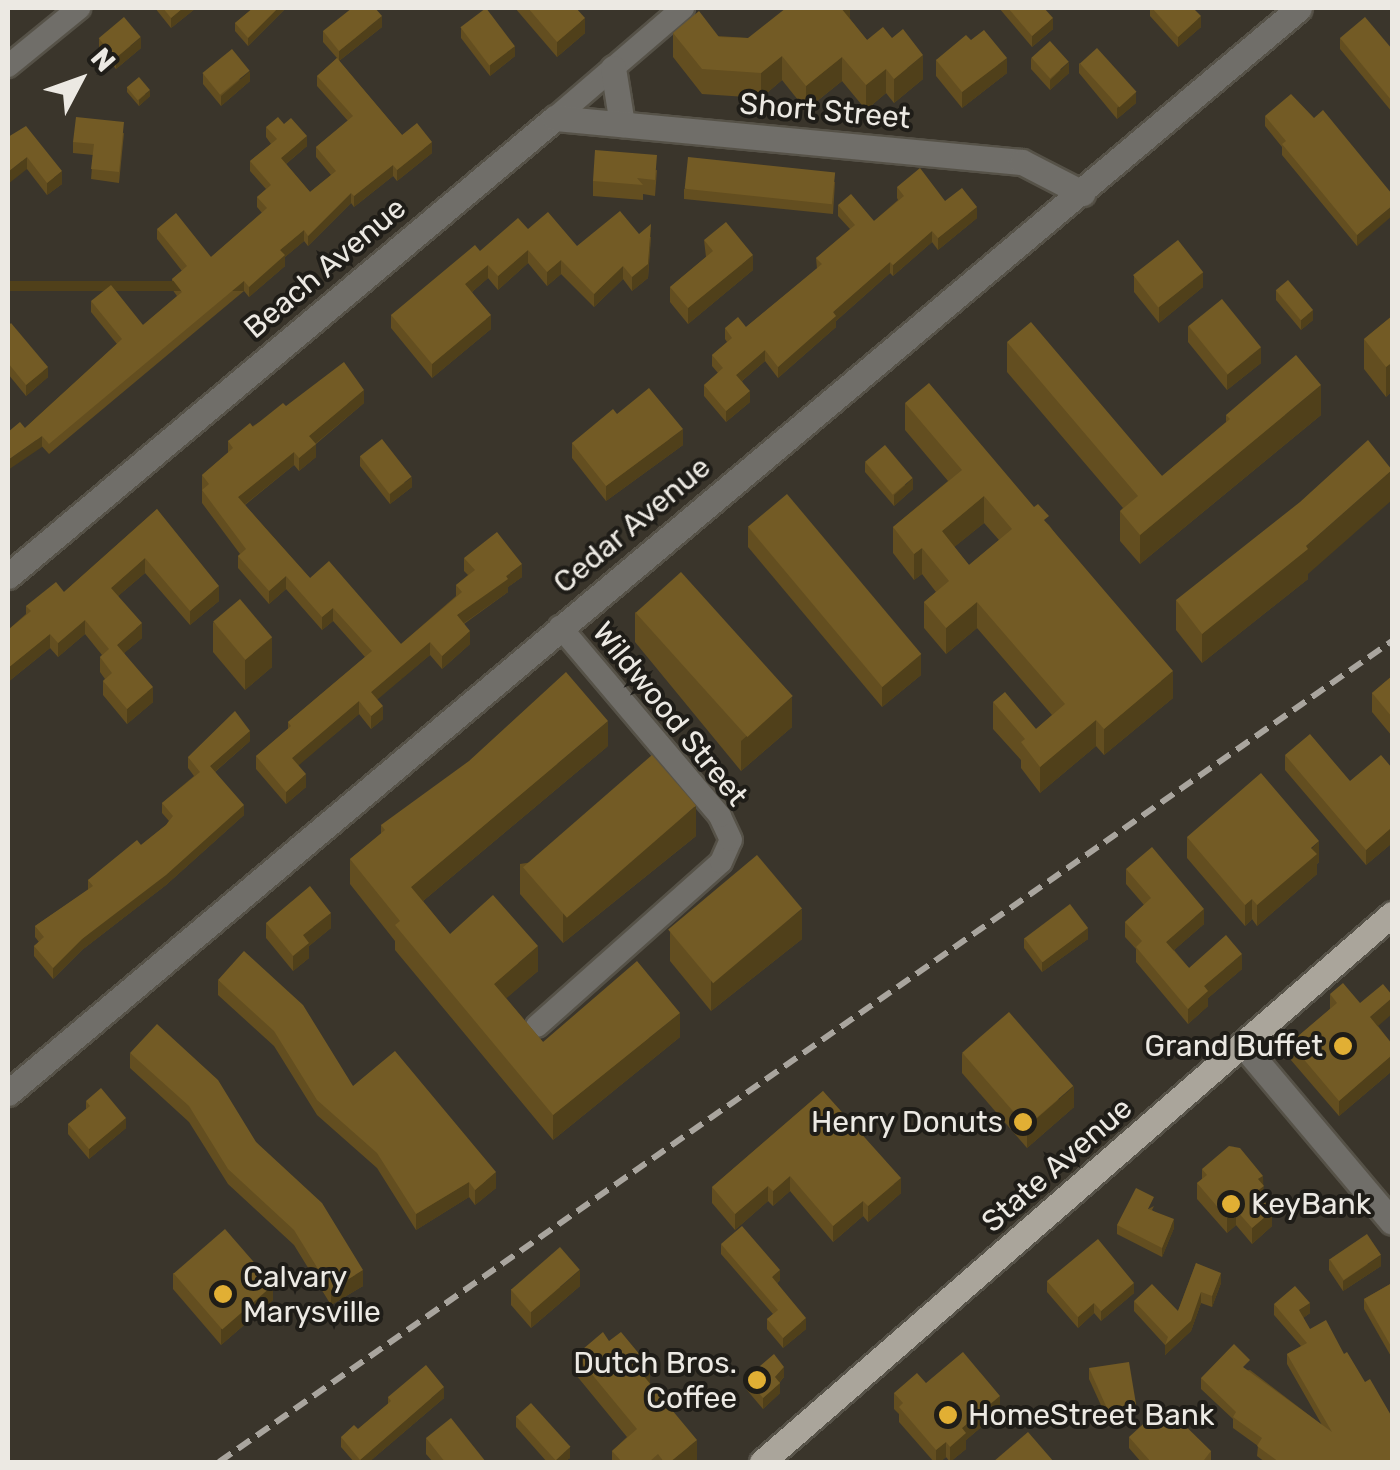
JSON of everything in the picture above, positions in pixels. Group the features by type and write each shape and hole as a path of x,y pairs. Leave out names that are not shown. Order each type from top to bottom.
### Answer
{"main road":[{"name":"State Avenue","path":"762,1462 1392,914"}],"street":[{"path":"8,66 79,8"},
{"name":"Beach Avenue","path":"8,576 684,8"},
{"name":"Cedar Avenue","path":"8,1093 1299,8"},
{"path":"613,68 622,124"},
{"name":"Short Street","path":"555,118 1022,162 1082,193"},
{"name":"Wildwood Street","path":"537,1026 720,862 731,840 720,816 560,627"},
{"path":"1244,1044 1392,1222"}],"building":[{"path":"163,8 183,8 171,18"},
{"path":"253,8 278,8 248,38 235,23"},
{"path":"352,8 375,8 382,16 339,51 323,31"},
{"path":"486,8 515,46 489,66 460,27"},
{"path":"528,8 576,8 585,18 557,42"},
{"path":"786,8 841,8 867,40 883,27 892,38 903,29 923,55 894,79 886,69 866,85 842,57 806,86 782,56 761,73 702,69 673,33 699,11 719,37 748,38"},
{"path":"1008,8 1044,8 1053,18 1032,36"},
{"path":"1152,8 1193,8 1201,16 1178,37"},
{"path":"124,17 141,37 115,58 99,38"},
{"path":"1365,17 1392,49 1392,101 1340,38"},
{"path":"984,30 1007,58 962,92 936,60 966,35 971,40"},
{"path":"1050,41 1069,62 1050,79 1031,58"},
{"path":"1097,48 1136,92 1119,107 1080,63"},
{"path":"232,49 250,71 220,95 202,73"},
{"path":"337,58 402,135 417,123 432,142 397,170 393,165 354,196 351,193 308,236 304,230 280,250 285,255 249,287 244,281 49,444 42,436 8,460 8,432 20,422 25,428 122,339 91,301 111,285 143,325 182,292 172,279 187,266 157,229 176,213 211,257 267,208 257,197 271,185 250,161 277,139 266,127 278,117 284,124 291,118 307,136 281,158 310,192 336,171 316,147 353,116 317,76"},
{"path":"139,77 150,90 138,100 127,87"},
{"path":"1291,94 1314,118 1323,110 1392,194 1392,206 1357,235 1282,144 1286,141 1265,116"},
{"path":"76,117 124,122 119,172 91,169 94,144 73,142"},
{"path":"26,126 62,171 47,183 27,157 8,172 8,137"},
{"path":"595,150 657,155 655,180 637,178 643,185 593,181"},
{"path":"688,157 835,172 832,204 685,189"},
{"path":"920,168 945,201 962,188 977,207 938,238 932,231 893,265 890,262 778,367 765,350 736,375 750,391 726,411 704,385 723,368 712,355 732,338 725,328 738,317 746,327 822,264 816,258 855,225 838,205 851,194 874,221 904,196 897,187"},
{"path":"620,211 639,234 651,224 648,264 632,277 623,266 594,294 561,260 547,272 528,250 498,276 488,265 465,284 491,315 432,364 391,315 475,245 480,251 518,218 528,229 548,212 577,246"},
{"path":"726,222 753,255 688,308 670,287 713,251 704,240"},
{"path":"1178,240 1203,272 1158,307 1133,275"},
{"path":"1288,280 1313,310 1301,320 1276,290"},
{"path":"1222,299 1261,347 1228,374 1189,326"},
{"path":"1392,316 1392,367 1386,367 1364,339"},
{"path":"1031,322 1162,476 1230,419 1226,415 1296,355 1321,385 1140,535 1120,511 1138,496 1007,342"},
{"path":"11,323 48,367 26,385 8,363"},
{"path":"344,362 364,390 309,436 316,444 299,458 294,452 238,497 267,530 310,578 329,561 401,644 462,592 456,585 475,570 464,558 497,532 522,564 506,576 508,579 457,615 470,631 442,656 430,642 371,692 383,706 371,716 359,701 292,758 306,774 286,792 256,756 291,726 288,722 372,651 333,608 322,617 286,576 269,591 238,556 246,549 202,490 209,484 202,475 233,448 228,441 250,423 253,427 283,403 286,406"},
{"path":"929,383 1034,507 1038,504 1049,516 1044,520 1173,671 1104,729 1096,720 1040,767 1021,742 1025,739 993,702 1005,692 1036,729 1065,704 977,602 946,628 924,602 949,581 922,548 914,554 893,527 962,470 905,403","holes":["984,496 1012,529 969,565 942,531"]},
{"path":"649,388 683,429 606,486 572,443 613,409 617,414"},
{"path":"382,439 412,477 389,494 360,456"},
{"path":"1368,440 1392,470 1306,546 1308,549 1202,634 1176,600 1300,502"},
{"path":"885,445 913,478 893,495 865,462"},
{"path":"787,494 921,654 882,687 748,527"},
{"path":"157,509 219,586 190,611 145,558 111,588 142,623 117,645 153,687 127,709 103,681 112,673 100,657 109,649 85,620 58,643 50,634 8,668 8,630 31,611 26,606 56,582 64,592"},
{"path":"681,572 793,696 747,737 636,613"},
{"path":"240,599 272,637 245,660 213,621"},
{"path":"566,672 608,721 411,887 450,934 493,895 538,946 494,984 543,1042 637,961 680,1013 553,1115 395,925 400,921 350,859 385,830 381,825 469,761"},
{"path":"1392,676 1392,717 1372,693"},
{"path":"235,711 250,731 210,766 244,805 166,875 82,939 53,968 34,946 44,937 35,926 93,886 88,880 137,840 141,845 166,825 173,816 162,803 200,772 188,757"},
{"path":"1310,734 1350,781 1381,755 1392,768 1392,830 1366,850 1285,755"},
{"path":"652,755 696,806 567,918 523,867"},
{"path":"1261,773 1319,841 1311,848 1317,854 1257,905 1252,899 1245,905 1187,837"},
{"path":"1152,847 1204,909 1166,942 1189,968 1226,935 1242,954 1204,986 1208,991 1188,1009 1136,947 1142,941 1125,922 1151,898 1126,869"},
{"path":"757,855 802,909 713,983 668,930"},
{"path":"310,886 331,913 303,935 309,943 293,956 266,923"},
{"path":"1070,904 1088,928 1043,962 1024,938"},
{"path":"244,951 303,1005 353,1086 395,1051 496,1172 475,1190 469,1182 416,1214 377,1153 317,1100 274,1031 218,980"},
{"name":"Grand Buffet","path":"1343,983 1360,1003 1383,984 1392,995 1370,1017 1392,1044 1392,1055 1339,1101 1290,1043 1337,1003 1330,994"},
{"path":"1009,1012 1073,1086 1027,1127 962,1053"},
{"path":"157,1024 218,1080 256,1142 322,1203 363,1270 331,1290 294,1230 228,1169 189,1106 130,1053"},
{"path":"101,1088 126,1118 89,1149 68,1124 90,1106 86,1101"},
{"path":"823,1091 901,1178 868,1206 863,1201 833,1226 790,1176 773,1191 768,1186 735,1214 712,1187"},
{"name":"KeyBank","path":"1229,1146 1240,1148 1263,1176 1258,1179 1264,1186 1256,1192 1272,1211 1252,1228 1236,1210 1227,1218 1197,1183 1207,1175 1202,1169"},
{"path":"1136,1188 1154,1197 1148,1209 1174,1219 1162,1248 1117,1225"},
{"path":"742,1226 780,1270 772,1277 806,1318 783,1338 767,1319 778,1310 721,1244"},
{"name":"Calvary Marysville","path":"225,1229 274,1285 222,1329 174,1274"},
{"path":"1367,1234 1381,1255 1344,1280 1330,1259"},
{"path":"1098,1239 1134,1283 1101,1311 1094,1303 1078,1317 1047,1281"},
{"path":"560,1247 580,1270 531,1312 511,1290"},
{"path":"1196,1263 1221,1273 1212,1296 1201,1292 1191,1321 1165,1345 1168,1337 1134,1301 1152,1284 1178,1311"},
{"path":"1392,1283 1392,1348 1364,1299"},
{"path":"1295,1286 1310,1303 1299,1310 1310,1329 1326,1320 1344,1354 1347,1352 1365,1382 1370,1379 1392,1417 1392,1462 1279,1462 1257,1446 1262,1438 1233,1417 1236,1412 1201,1378 1234,1344 1250,1360 1243,1367 1332,1432 1287,1354 1307,1343 1274,1304"},
{"path":"603,1332 609,1341 621,1332 650,1367 642,1374 697,1440 670,1462 664,1462 658,1454 649,1462 622,1462 612,1451 637,1429 576,1355"},
{"name":"HomeStreet Bank","path":"963,1352 1000,1396 962,1428 966,1433 950,1447 946,1442 936,1450 899,1407 903,1403 894,1393 917,1373 926,1383"},
{"path":"774,1354 784,1367 775,1377 780,1383 763,1398 746,1378"},
{"path":"1129,1362 1136,1404 1110,1415 1089,1368"},
{"path":"426,1365 444,1387 360,1460 341,1437 354,1425 358,1429"},
{"path":"531,1403 570,1447 556,1460 516,1416"},
{"path":"1164,1405 1211,1451 1204,1460 1208,1462 1151,1462 1129,1437"},
{"path":"451,1418 486,1462 445,1462 426,1438"},
{"path":"1028,1432 1054,1462 993,1462"}],"railway":[{"path":"219,1462 1392,641"}],"place":[{"name":"Grand Buffet","path":"1343,1046"},
{"name":"Henry Donuts","path":"1023,1122"},
{"name":"KeyBank","path":"1231,1204"},
{"name":"Calvary Marysville","path":"223,1294"},
{"name":"Dutch Bros. Coffee","path":"757,1380"},
{"name":"HomeStreet Bank","path":"948,1415"}]}
